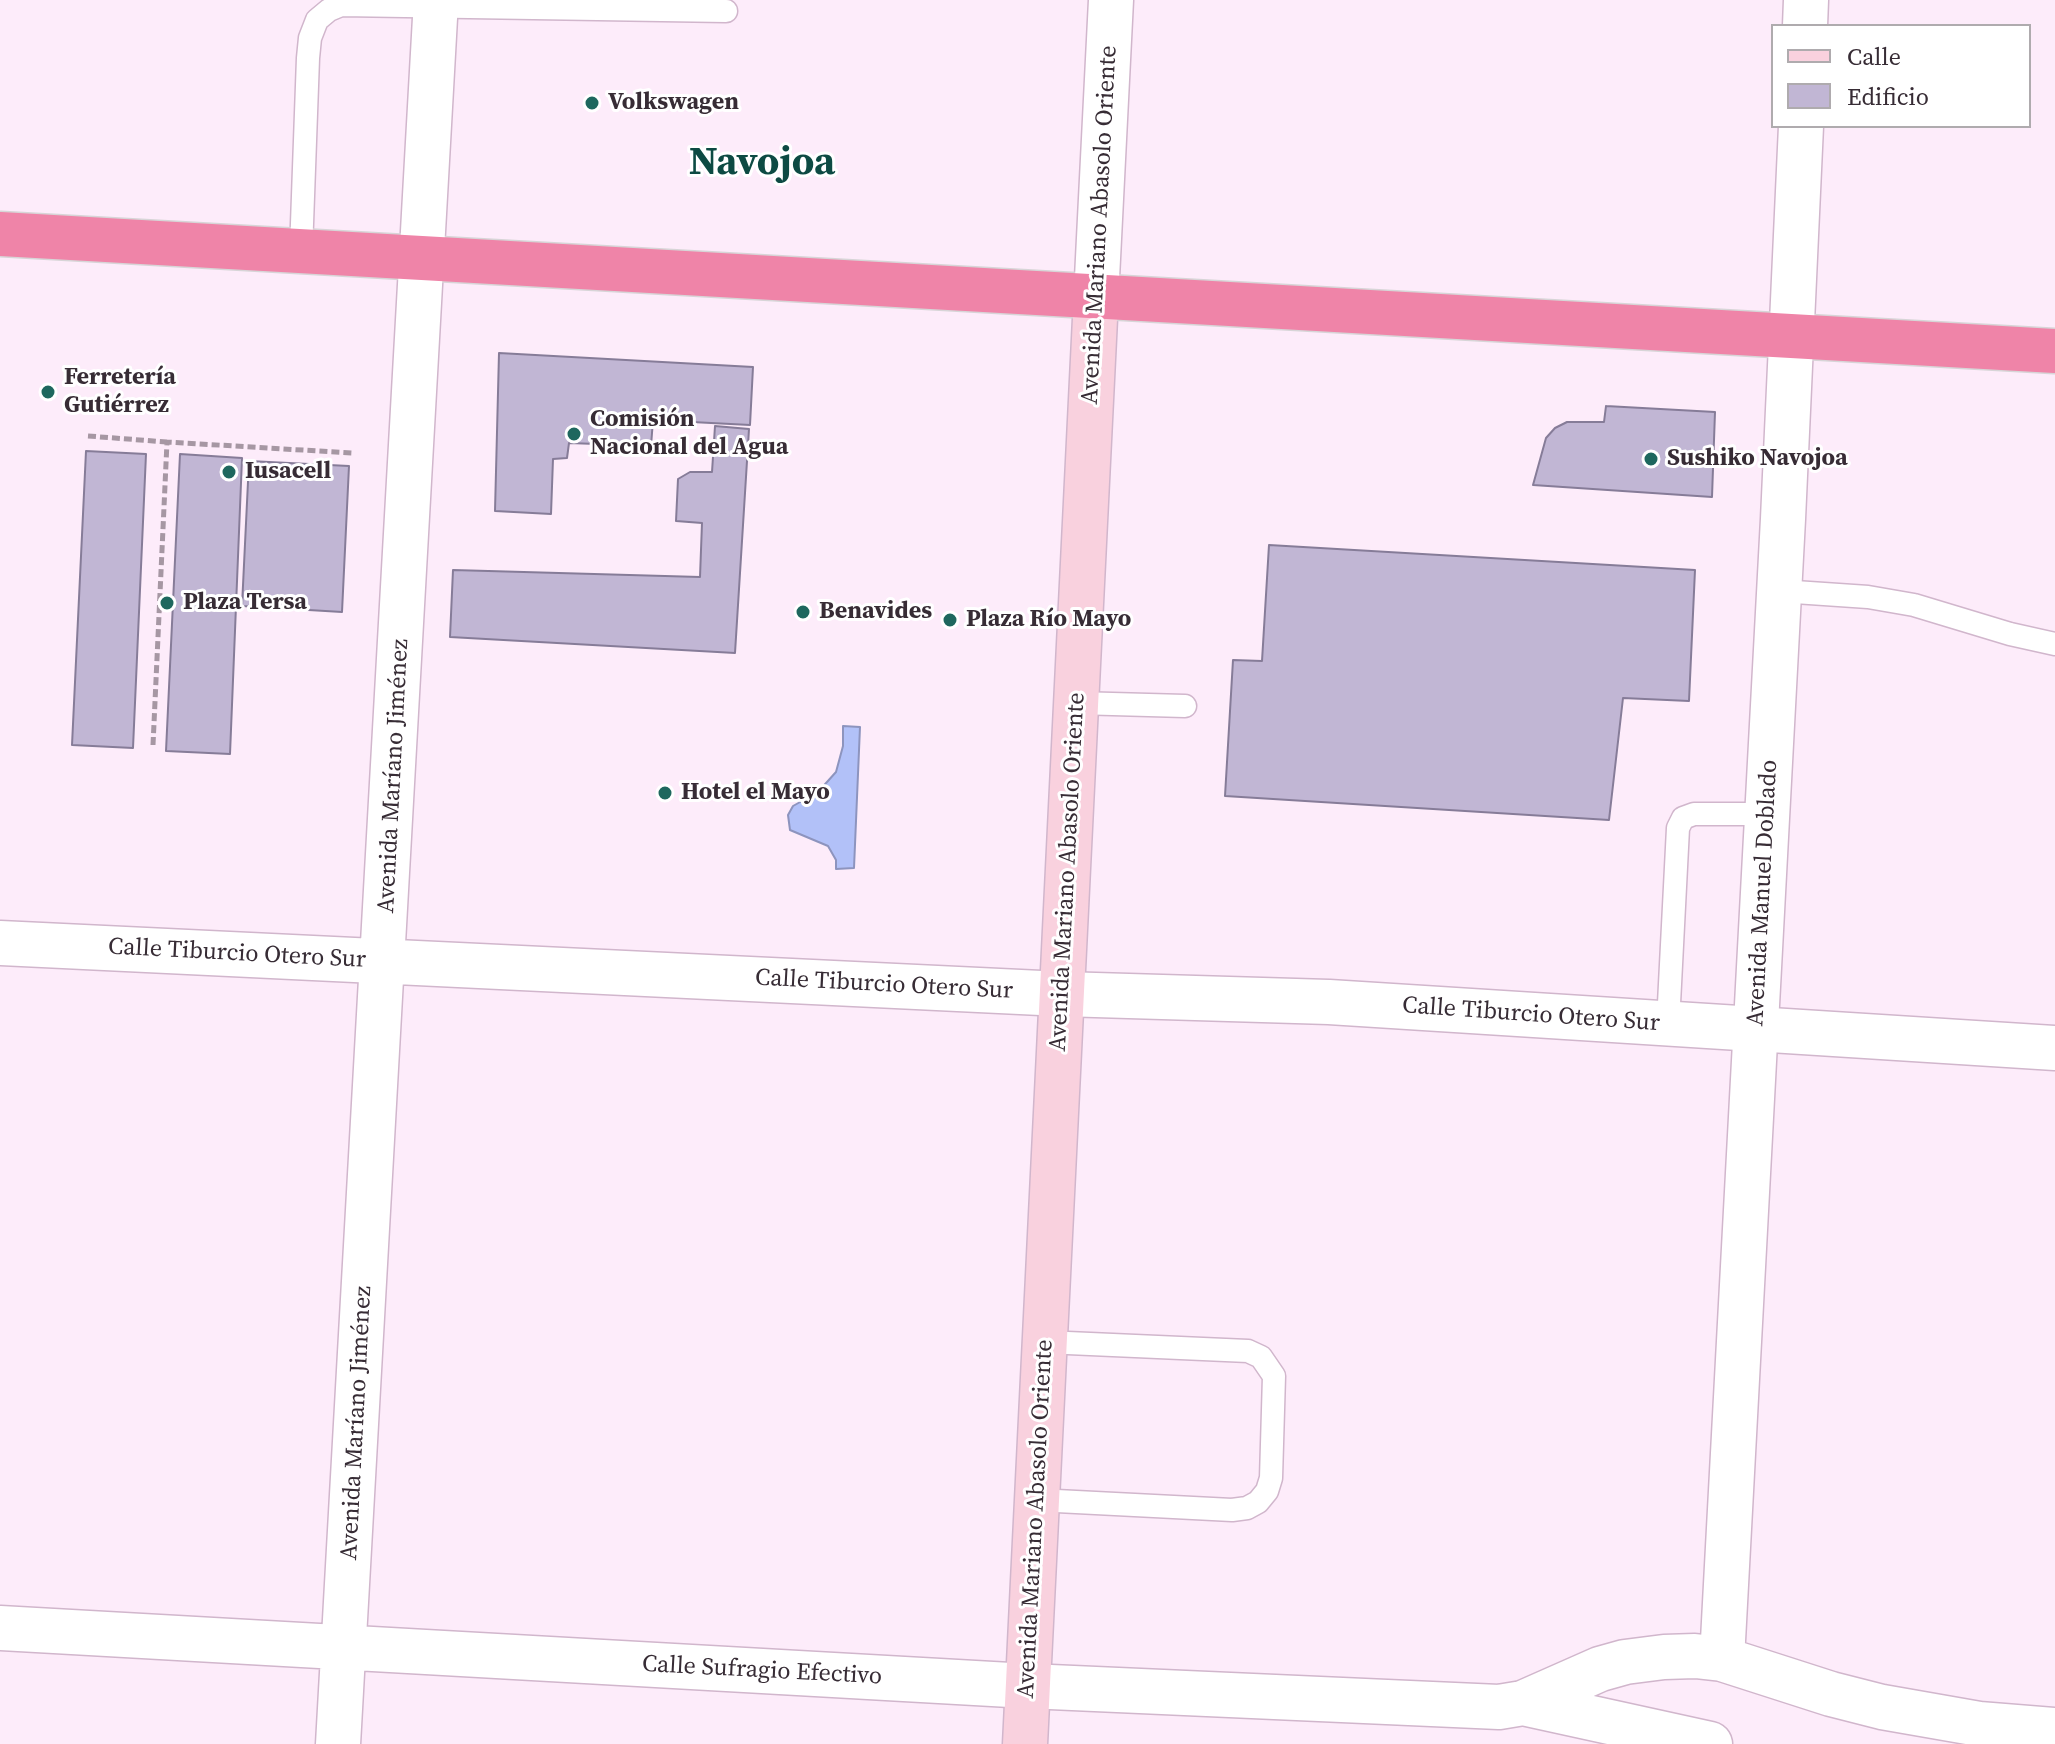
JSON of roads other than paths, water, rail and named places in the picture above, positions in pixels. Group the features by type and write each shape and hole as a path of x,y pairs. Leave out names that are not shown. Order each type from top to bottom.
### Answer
{"highway":[{"path":"0,234 2055,351"}],"main road":[{"name":"Avenida Mariano Abasolo Oriente","path":"1025,1744 1096,298"}],"street":[{"name":"Avenida Mariano Abasolo Oriente","path":"1096,298 1111,0"},
{"path":"1805,24 1806,0"},
{"name":"Avenida Maríano Jiménez","path":"338,1744 436,3"},
{"name":"Avenida Manuel Doblado","path":"1722,1659 1780,591 1801,128"},
{"name":"Calle Tiburcio Otero Sur","path":"0,943 1062,994 1329,1002 2055,1048"},
{"name":"Calle Sufragio Efectivo","path":"0,1628 1028,1686 1499,1707 1523,1703 1600,1669 1625,1662 1664,1657 1722,1659 1882,1707 1979,1724 2055,1730"},
{"name":"Calle Sufragio Efectivo","path":"1523,1703 1710,1744"}],"lane":[{"path":"301,251 310,38 317,20 329,10 341,5 436,3 726,11"},
{"path":"1780,591 1868,597 1914,605 2055,644"},
{"path":"1076,703 1185,706"},
{"path":"1668,1023 1678,828 1683,818 1694,814 1767,814"},
{"path":"1037,1500 1232,1510 1247,1508 1258,1502 1267,1491 1271,1478 1274,1376 1261,1357 1248,1351 1045,1342"}],"water":[{"path":"843,726 860,727 854,868 836,869 836,860 828,846 790,830 788,815 793,806 818,792 836,772 843,746"}],"place":[{"name":"Volkswagen","path":"592,103"},
{"name":"Ferretería Gutiérrez","path":"48,392"},
{"name":"Comisión Nacional del Agua","path":"574,434"},
{"name":"Sushiko Navojoa","path":"1651,459"},
{"name":"Iusacell","path":"229,472"},
{"name":"Plaza Tersa","path":"167,603"},
{"name":"Benavides","path":"803,612"},
{"name":"Plaza Río Mayo","path":"950,620"},
{"name":"Hotel el Mayo","path":"665,793"}],"district":[{"name":"Navojoa","path":"762,164"}]}
